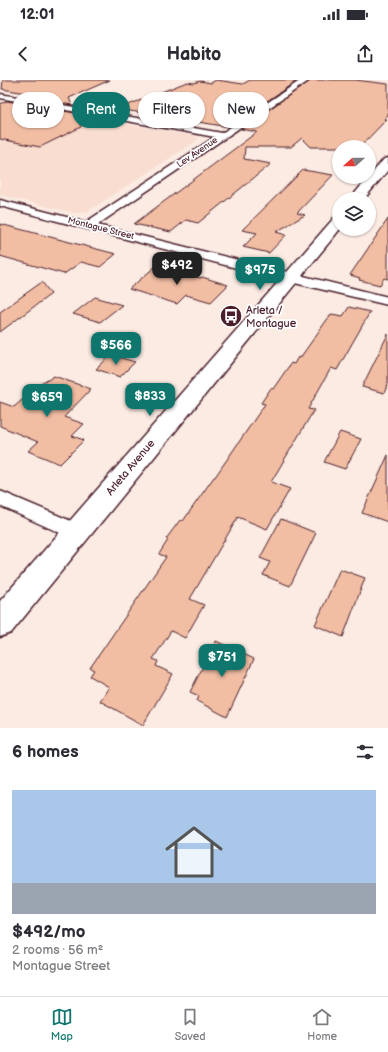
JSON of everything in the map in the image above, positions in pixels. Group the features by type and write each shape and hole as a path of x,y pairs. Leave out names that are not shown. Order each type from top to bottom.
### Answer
{"main road":[{"path":"363,192 388,162"},
{"name":"Arleta Avenue","path":"0,623 332,229"}],"street":[{"name":"Lev Avenue","path":"90,225 221,135 306,80"},
{"path":"0,96 221,135"},
{"name":"Montague Street","path":"0,203 291,278 388,301"},
{"path":"0,498 76,532"}],"shaded area":[{"path":"0,102 12,104 12,128 64,128 64,113 72,115 72,128 130,128 130,125 138,126 138,128 149,128 195,136 199,139 85,213 74,213 0,195"}],"building":[{"path":"3,80 110,80 83,92 72,92 72,97 69,98 72,105 64,104 64,92 20,92 2,89"},
{"path":"216,80 243,84 250,80 298,80 269,100 269,92 213,92 213,124 205,123 205,92 161,92 187,82 194,83 200,81 211,83"},
{"path":"311,80 355,80 388,84 388,115 384,119 387,119 367,140 332,140 332,147 311,147 302,138 291,147 245,147 244,159 271,164 198,223 186,220 171,232 134,224 257,132 241,129 269,128 269,109"},
{"path":"7,101 12,102 12,128 64,128 64,111 72,112 72,128 79,128 40,147 0,139 0,104"},
{"path":"138,101 138,112 130,111 130,104"},
{"path":"303,170 332,175 297,213 305,215 276,232 286,235 269,253 243,247 257,233 242,230"},
{"path":"388,219 388,279 384,278 380,285 359,280 360,278 350,275"},
{"path":"0,224 116,254 100,267 81,262 64,274 0,256"},
{"path":"156,266 228,285 211,302 186,295 177,304 129,289"},
{"path":"42,282 51,294 0,332 0,312"},
{"path":"95,297 122,305 100,322 73,314"},
{"path":"349,307 370,312 337,370 331,368 308,409 314,410 271,482 290,489 267,529 238,517 190,599 204,605 185,638 171,631 153,659 158,661 156,666 173,674 143,725 100,701 109,687 90,676 94,670 90,668 166,557 159,554 168,540 166,539 180,520 183,521 215,477 265,404 261,403 271,388 273,389 291,363 294,364 298,357 300,358 331,314 343,316"},
{"path":"388,334 388,384 384,393 362,387"},
{"path":"111,355 135,362 120,377 96,369"},
{"path":"54,376 91,389 64,417 84,424 72,436 84,440 60,464 28,451 38,442 0,426 0,402 14,407 44,381"},
{"path":"340,432 361,439 345,469 324,462"},
{"path":"388,455 388,522 362,513"},
{"path":"281,519 316,533 290,586 263,575 270,562 260,558"},
{"path":"340,569 365,578 343,637 315,625"},
{"path":"216,641 254,659 227,717 197,701 199,696 190,692"}],"place":[{"name":"Arleta / Montague","path":"231,316"}]}
